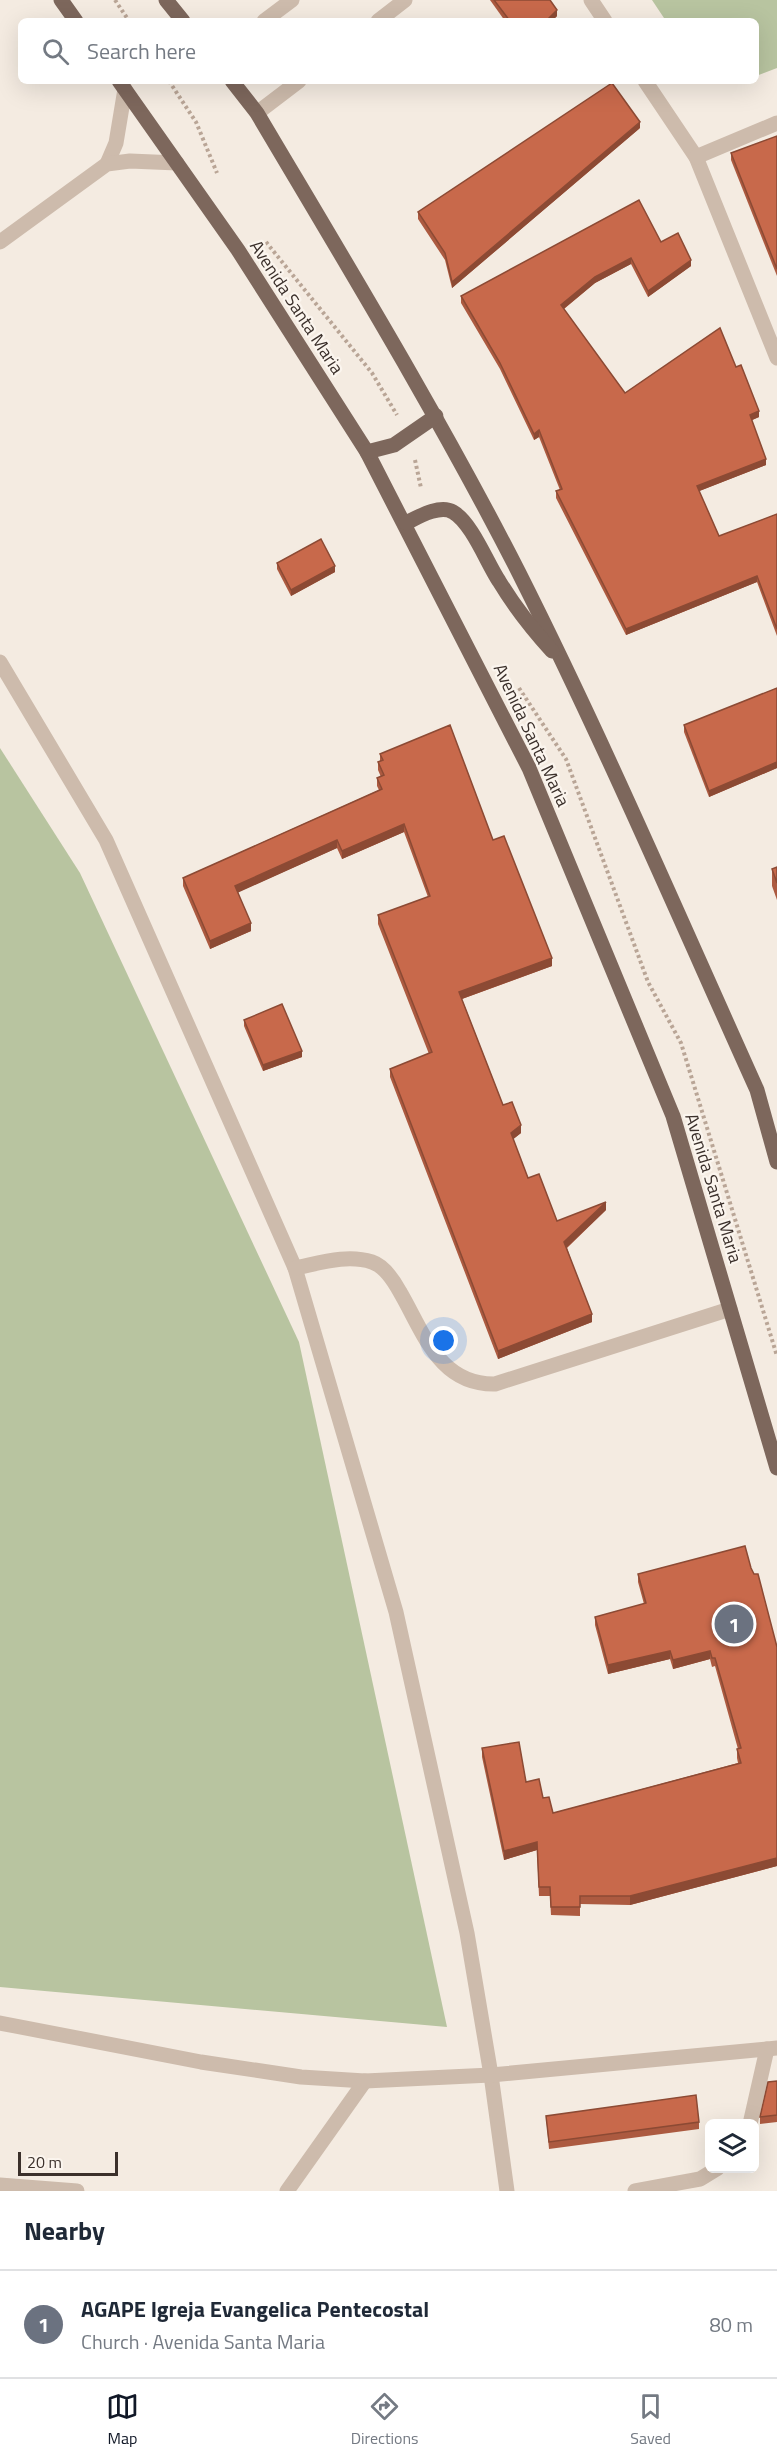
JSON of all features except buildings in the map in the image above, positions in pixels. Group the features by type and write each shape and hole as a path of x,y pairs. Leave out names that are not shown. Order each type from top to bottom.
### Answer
{"main road":[{"path":"61,0 74,18"},
{"path":"166,0 181,18"},
{"path":"234,84 257,113 436,416 564,664 757,1090 777,1162"},
{"name":"Avenida Santa Maria","path":"122,85 238,250 367,452 406,523 529,768 673,1116 777,1468"},
{"path":"367,452 394,445 436,416"},
{"path":"406,523 427,513 453,511 466,526 499,582 529,626 564,664"}],"street":[{"path":"268,18 292,0"},
{"path":"382,18 405,0"},
{"path":"591,0 603,18"},
{"path":"257,113 295,84"},
{"path":"647,84 696,157 774,340 777,357"},
{"path":"107,164 116,143 122,85"},
{"path":"696,157 777,123"},
{"path":"0,242 107,164 130,161 177,164"},
{"path":"0,662 106,840 295,1268 396,1612 467,1933 491,2075 507,2191"},
{"path":"295,1268 352,1258 375,1263 392,1279 440,1361 456,1376 476,1384 495,1384 730,1309"},
{"path":"0,2023 201,2062 301,2077 365,2081 491,2075 772,2049 751,2119"},
{"path":"287,2191 365,2081"},
{"path":"635,2191 700,2179 711,2173"},
{"path":"0,2185 77,2191"}],"path":[{"path":"115,0 127,18"}],"green space":[{"path":"652,0 777,0 777,68 759,75 759,18 664,18"},
{"path":"0,748 80,873 299,1342 447,2027 0,1987"}],"place":[{"name":"AGAPE Igreja Evangelica Pentecostal","path":"734,1624"}]}
